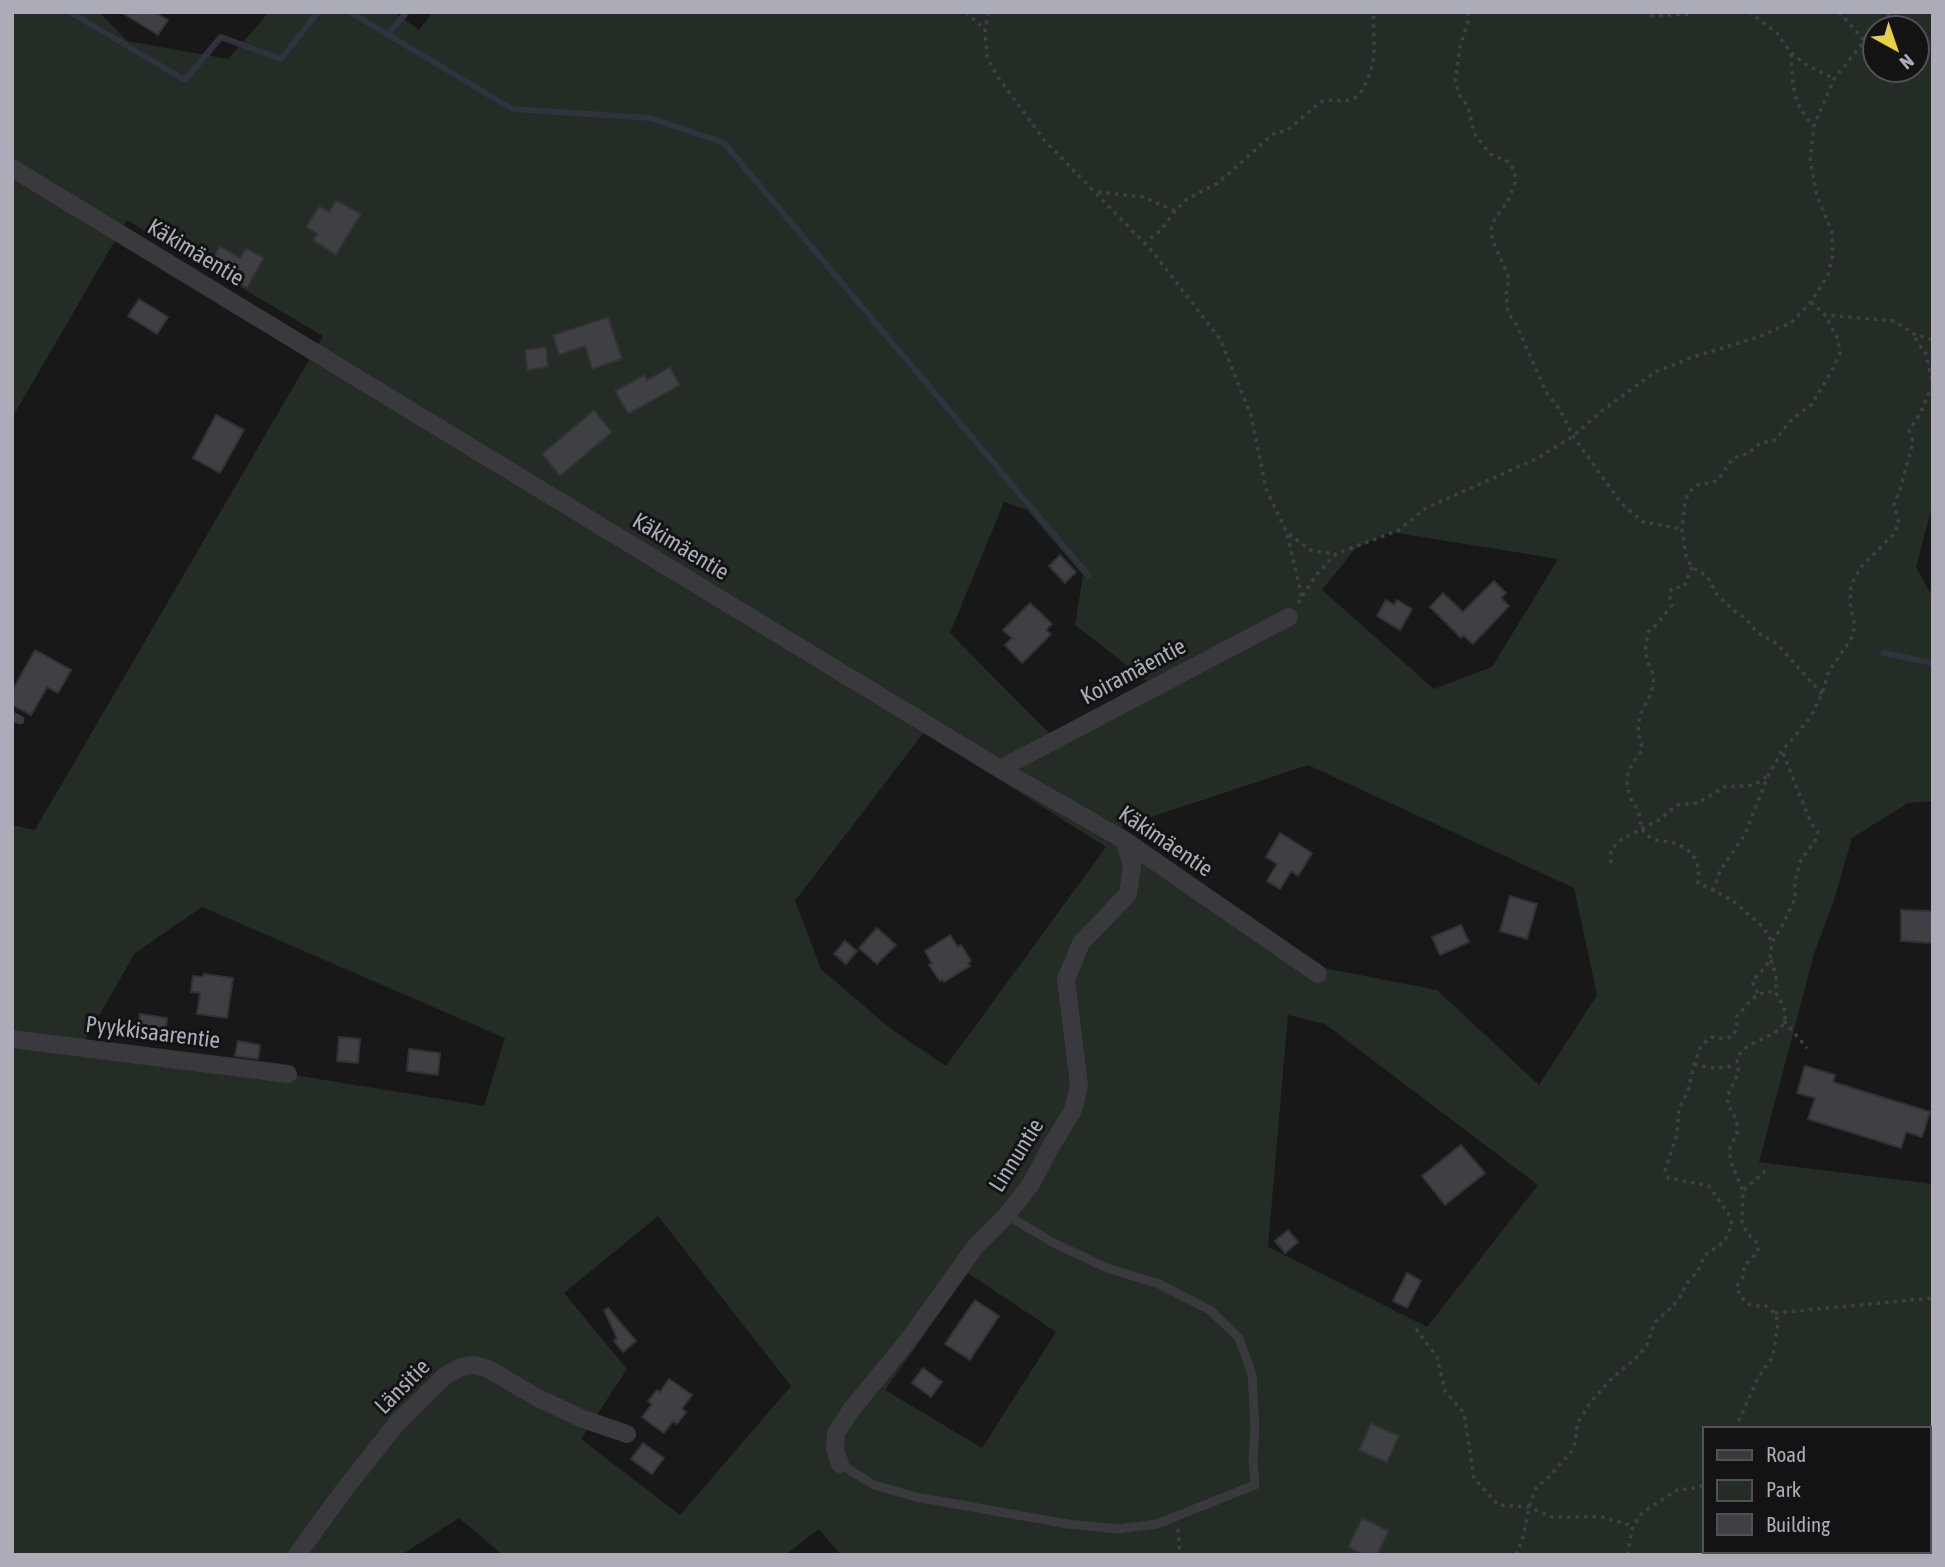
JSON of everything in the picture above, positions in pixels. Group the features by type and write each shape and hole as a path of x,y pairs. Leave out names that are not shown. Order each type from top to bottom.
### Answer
{"street":[{"name":"Käkimäentie","path":"12,168 1000,769 1124,840 1318,974"},
{"name":"Koiramäentie","path":"1000,769 1289,617"},
{"name":"Linnuntie","path":"840,1464 835,1449 836,1433 851,1410 899,1352 975,1247 1007,1215 1031,1184 1073,1110 1079,1086 1066,979 1081,943 1128,894 1132,866 1124,840"},
{"name":"Pyykkisaarentie","path":"12,1039 288,1074"},
{"name":"Länsitie","path":"297,1555 397,1423 446,1375 461,1367 475,1365 488,1369 538,1398 583,1419 627,1434"}],"lane":[{"path":"840,1464 874,1485 916,1497 1068,1524 1118,1530 1157,1524 1255,1485 1252,1375 1239,1338 1210,1310 1158,1284 1107,1268 1052,1242 1007,1215"}],"path":[{"path":"966,12 985,30"},
{"path":"988,12 985,30 987,57 997,76 1045,141 1153,252 1220,339 1251,415 1265,489 1287,533 1302,598"},
{"path":"1144,244 1161,230 1187,199 1218,183 1273,134 1288,130 1320,102 1354,99 1361,93 1371,73 1375,55 1374,12"},
{"path":"1468,12 1455,83 1468,106 1474,134 1490,154 1508,162 1515,172 1515,183 1507,203 1495,218 1491,230 1509,278 1506,295 1508,313 1516,324 1546,392 1560,410 1573,436 1621,503 1643,522 1682,528"},
{"path":"1643,12 1653,16 1693,12"},
{"path":"1749,12 1777,33 1791,53 1805,64 1834,79"},
{"path":"1839,12 1861,37"},
{"path":"1289,617 1317,574 1336,554 1399,530 1426,508 1538,458 1573,436 1655,372 1791,323 1811,302 1828,275 1833,254 1832,232 1817,196 1811,160 1814,126 1834,79 1861,44"},
{"path":"1791,53 1793,93 1803,115 1814,126"},
{"path":"1096,192 1143,197 1175,211"},
{"path":"1811,302 1825,315 1838,339 1840,354 1831,372 1812,404 1792,419 1774,440 1760,443 1749,453 1733,458 1717,481 1698,485 1689,492 1685,501 1682,528 1686,556 1692,567 1707,576 1717,595 1745,618 1756,632 1777,644 1822,694"},
{"path":"1825,315 1894,321 1914,334 1933,340"},
{"path":"1713,891 1720,871 1745,834 1768,776 1782,751 1810,718 1822,694 1829,671 1851,639 1855,626 1850,603 1851,585 1861,567 1893,535 1899,523 1894,505 1913,442 1909,430 1920,414 1933,384 1925,351 1917,344 1914,334"},
{"path":"1287,533 1310,550 1336,554"},
{"path":"1692,567 1684,587 1672,589 1672,605 1648,632 1645,657 1653,674 1652,690 1638,718 1638,738 1643,750 1629,769 1628,786 1632,801 1638,809 1641,829 1650,838 1675,843 1694,856 1700,868 1698,883 1732,900 1762,926 1772,942"},
{"path":"1758,993 1753,980 1766,967 1772,942 1796,900 1795,880 1801,860 1815,841 1818,832 1811,823 1782,751"},
{"path":"1611,863 1611,849 1622,839 1659,820 1677,805 1698,803 1724,787 1754,785 1768,776"},
{"path":"1736,1427 1758,1378 1773,1356 1778,1323 1775,1313 1765,1305 1754,1307 1745,1303 1736,1286 1742,1278 1744,1266 1758,1252 1758,1244 1747,1234 1742,1223 1743,1191 1730,1160 1730,1147 1737,1134 1737,1121 1727,1103 1729,1092 1739,1072 1737,1057 1742,1049 1775,1034 1784,1021 1784,1005 1775,992 1775,969 1770,958"},
{"path":"1516,1555 1537,1486 1547,1479 1571,1452 1577,1441 1577,1424 1590,1403 1647,1345 1655,1322 1680,1297 1687,1283 1699,1271 1705,1255 1727,1237 1732,1224 1728,1213 1709,1186 1668,1178 1665,1171 1677,1134 1679,1109 1689,1091 1700,1048 1712,1037 1723,1039 1734,1036 1737,1028 1736,1017 1758,993 1775,992"},
{"path":"1784,1021 1807,1048"},
{"path":"1694,1064 1721,1069 1736,1065"},
{"path":"1743,1191 1765,1171"},
{"path":"1732,1224 1742,1223"},
{"path":"1775,1313 1933,1298"},
{"path":"1416,1329 1437,1357 1445,1391 1464,1413 1474,1478 1498,1505 1529,1507 1552,1517 1602,1517 1633,1526"},
{"path":"1627,1555 1633,1526 1643,1512 1678,1490 1698,1488 1703,1484"},
{"path":"1177,1515 1180,1555"}],"green space":[{"path":"12,12 99,12 127,41 228,59 269,12 394,12 419,30 433,12 1933,12 1933,503 1916,567 1933,598 1933,801 1908,803 1852,838 1834,900 1814,954 1759,1162 1933,1184 1933,1555 841,1555 819,1529 785,1555 503,1555 459,1518 401,1555 12,1555 12,825 35,830 323,336 127,220 12,418","holes":["1004,502 1027,510 1083,575 1075,625 1147,681 1051,735 950,633","1391,532 1558,559 1492,667 1434,689 1322,590 1356,548","924,732 1106,847 946,1066 891,1029 821,969 795,901","1308,765 1574,888 1597,995 1539,1085 1437,990 1324,968 1121,827","202,907 505,1038 484,1106 288,1074 81,1047 135,953","1288,1015 1325,1024 1538,1185 1427,1327 1268,1247","658,1216 791,1386 680,1515 581,1439 627,1369 564,1293","968,1273 1056,1332 982,1448 885,1390"]}],"building":[{"path":"121,12 154,12 168,20 158,35"},
{"path":"336,200 361,214 336,255 313,240 317,234 306,227 319,206 329,212"},
{"path":"220,246 240,258 246,248 264,258 247,288 209,266"},
{"path":"139,299 168,317 157,334 128,316"},
{"path":"608,317 622,359 592,369 585,346 559,355 553,335"},
{"path":"546,347 548,367 527,370 525,350"},
{"path":"670,367 680,385 628,414 615,391 644,375 647,380"},
{"path":"594,410 612,432 560,476 542,454"},
{"path":"216,415 244,430 220,473 193,458"},
{"path":"1060,555 1076,572 1065,583 1049,566"},
{"path":"1494,581 1506,593 1501,598 1509,606 1473,644 1463,635 1461,638 1430,607 1443,593 1463,612"},
{"path":"1386,600 1394,605 1397,600 1412,609 1400,630 1377,616"},
{"path":"1030,603 1052,624 1046,630 1051,634 1022,663 1005,645 1012,638 1003,630"},
{"path":"35,650 71,670 58,693 47,687 31,715 12,705 12,691"},
{"path":"1280,833 1312,853 1298,876 1291,871 1280,889 1267,881 1277,864 1266,857"},
{"path":"1510,896 1537,904 1527,939 1500,931"},
{"path":"1901,910 1933,911 1933,943 1901,941"},
{"path":"1461,925 1469,942 1440,955 1432,937"},
{"path":"877,928 896,945 877,964 859,948"},
{"path":"950,935 958,947 961,945 971,961 968,963 970,966 944,982 942,979 940,981 929,965 932,963 925,951"},
{"path":"845,941 857,951 846,964 834,954"},
{"path":"204,974 233,978 227,1018 197,1014 200,993 191,992 193,976 203,977"},
{"path":"140,1014 167,1018 165,1036 137,1032"},
{"path":"339,1037 360,1039 358,1063 337,1061"},
{"path":"238,1041 260,1045 258,1059 235,1056"},
{"path":"409,1049 440,1053 438,1075 407,1071"},
{"path":"1805,1066 1835,1075 1833,1082 1930,1112 1922,1137 1906,1132 1901,1148 1808,1119 1815,1098 1797,1093"},
{"path":"1461,1145 1485,1173 1445,1205 1422,1176"},
{"path":"1288,1230 1298,1242 1285,1253 1275,1241"},
{"path":"1407,1273 1421,1281 1407,1308 1393,1301"},
{"path":"975,1300 999,1316 970,1360 945,1344"},
{"path":"608,1308 636,1341 623,1352 614,1341 617,1338 604,1310"},
{"path":"923,1368 942,1382 931,1397 912,1383"},
{"path":"669,1379 692,1395 682,1409 686,1412 677,1424 673,1421 664,1433 642,1417 652,1404 648,1401 657,1390 660,1392"},
{"path":"1371,1423 1399,1436 1387,1463 1359,1450"},
{"path":"643,1443 664,1458 652,1474 631,1459"},
{"path":"1362,1518 1389,1531 1377,1555 1364,1555 1348,1547"}],"waterway":[{"path":"70,12 185,80 221,37 281,59 318,12"},
{"path":"350,12 512,109 651,118 724,143 1088,575"},
{"path":"387,35 407,12"},
{"path":"1883,653 1933,663"}]}
